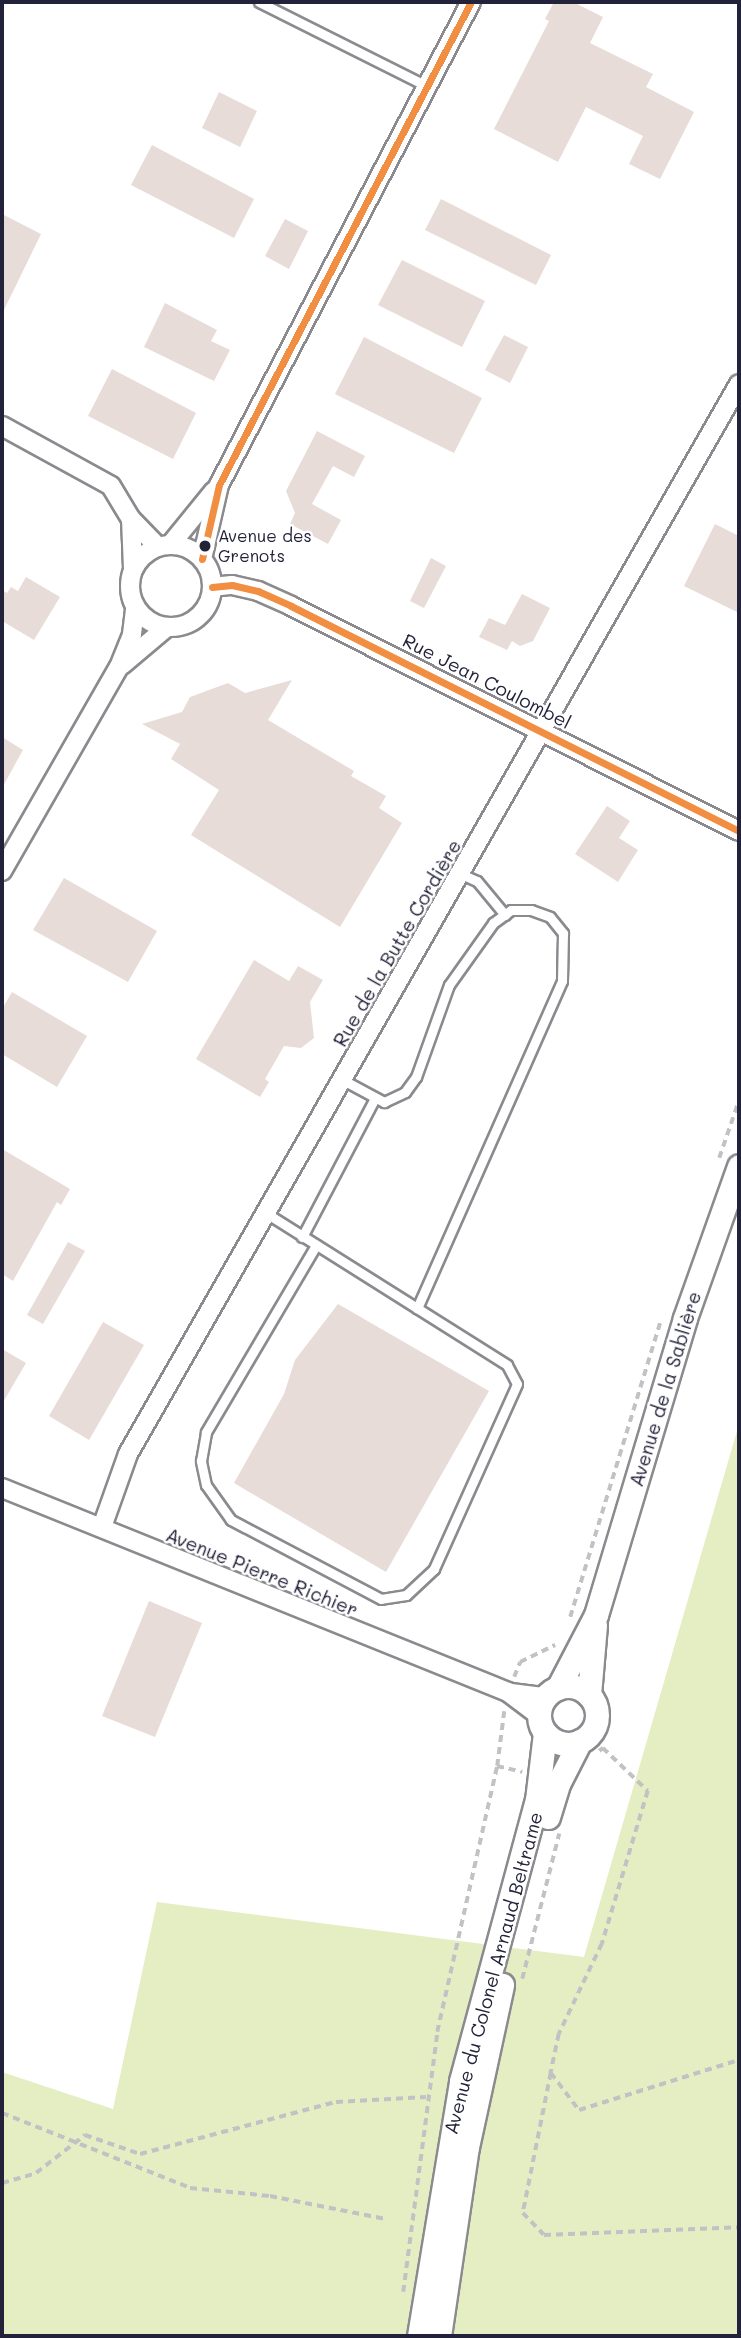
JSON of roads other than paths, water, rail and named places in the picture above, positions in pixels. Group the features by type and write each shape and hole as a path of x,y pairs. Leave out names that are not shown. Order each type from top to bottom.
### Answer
{"main road":[{"name":"Avenue de la Sablière","path":"547,1708 596,1615 728,1165"},
{"name":"Avenue de la Sablière","path":"589,1695 596,1615"},
{"path":"578,1688 589,1695 596,1721 580,1741 561,1743 547,1708 578,1688"},
{"name":"Avenue du Colonel Arnaud Beltrame","path":"419,2336 461,2081 537,1800 547,1708"},
{"name":"Avenue du Colonel Arnaud Beltrame","path":"439,2336 467,2147 496,2007 551,1804 580,1741"}],"street":[{"path":"202,559 219,485 471,2"},
{"name":"Rue de la Butte Cordière","path":"102,1527 128,1454 739,384"},
{"path":"2,426 111,486 131,519 164,545 191,550 202,559 212,587 205,609 195,620 167,627 119,667"},
{"path":"133,568 164,545 219,485"},
{"path":"2,871 119,667 132,634 135,608 129,582 133,568 131,519"},
{"name":"Rue Jean Coulombel","path":"212,587 232,585 258,591 739,831"},
{"path":"135,608 145,619 167,627"},
{"name":"Avenue Pierre Richier","path":"2,1488 547,1708"}],"lane":[{"path":"259,2 427,86"},
{"path":"461,874 477,881 505,915"},
{"path":"342,1080 384,1102 405,1092 416,1077 449,985 493,923 505,915 531,910 550,917 563,933 562,981 417,1308"},
{"path":"302,1237 375,1098"},
{"path":"266,1213 507,1365 517,1384 434,1569 406,1595 380,1599 231,1520 206,1485 201,1461 206,1432 316,1245"}],"place":[{"name":"Avenue des Grenots","path":"205,546"}]}
